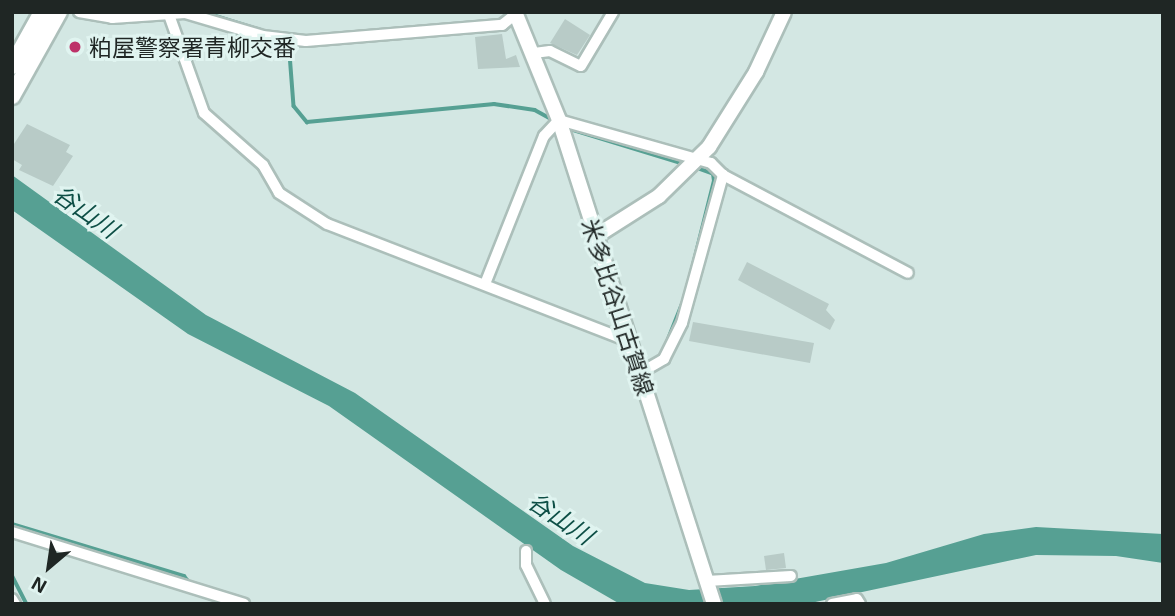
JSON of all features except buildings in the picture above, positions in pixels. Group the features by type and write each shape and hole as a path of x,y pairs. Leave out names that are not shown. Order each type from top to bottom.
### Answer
{"main road":[{"path":"12,66 42,12"},
{"path":"12,96 59,12"},
{"name":"米多比谷山古賀線","path":"517,13 559,120 714,604"},
{"path":"596,236 659,196 696,161 730,118 778,14"}],"street":[{"path":"79,12 112,18 168,12 186,13 263,36 306,41 502,24 517,13"},
{"path":"168,12 204,113 262,165 279,193 327,225 629,341"},
{"path":"534,53 550,51 580,66 613,12"},
{"path":"485,284 544,135 559,120 696,161 711,163 723,175 908,273"},
{"path":"640,373 664,359 682,323 723,175"},
{"path":"12,532 244,604"},
{"path":"526,551 526,565 545,604"},
{"path":"707,581 791,576"},
{"path":"12,599 15,604"},
{"path":"832,604 857,599 860,604"}],"shaded area":[{"path":"12,175 206,315 355,393 573,546 645,583 689,590 755,586 886,563 984,534 1036,527 1163,534 1163,563 1116,556 1036,555 806,604 620,604 561,570 329,406 188,334 12,210"}],"waterway":[{"path":"203,12 261,30"},
{"path":"279,41 290,54 294,106 307,122 494,104 535,110 555,121"},
{"path":"567,128 687,165"},
{"path":"691,273 714,181 713,174 694,167"},
{"path":"663,352 682,304"},
{"path":"12,524 184,576 191,584"},
{"path":"12,575 27,604"}],"place":[{"name":"粕屋警察署青柳交番","path":"75,47"}],"water label":[{"name":"谷山川","path":"86,211"},
{"name":"谷山川","path":"561,518"}]}
